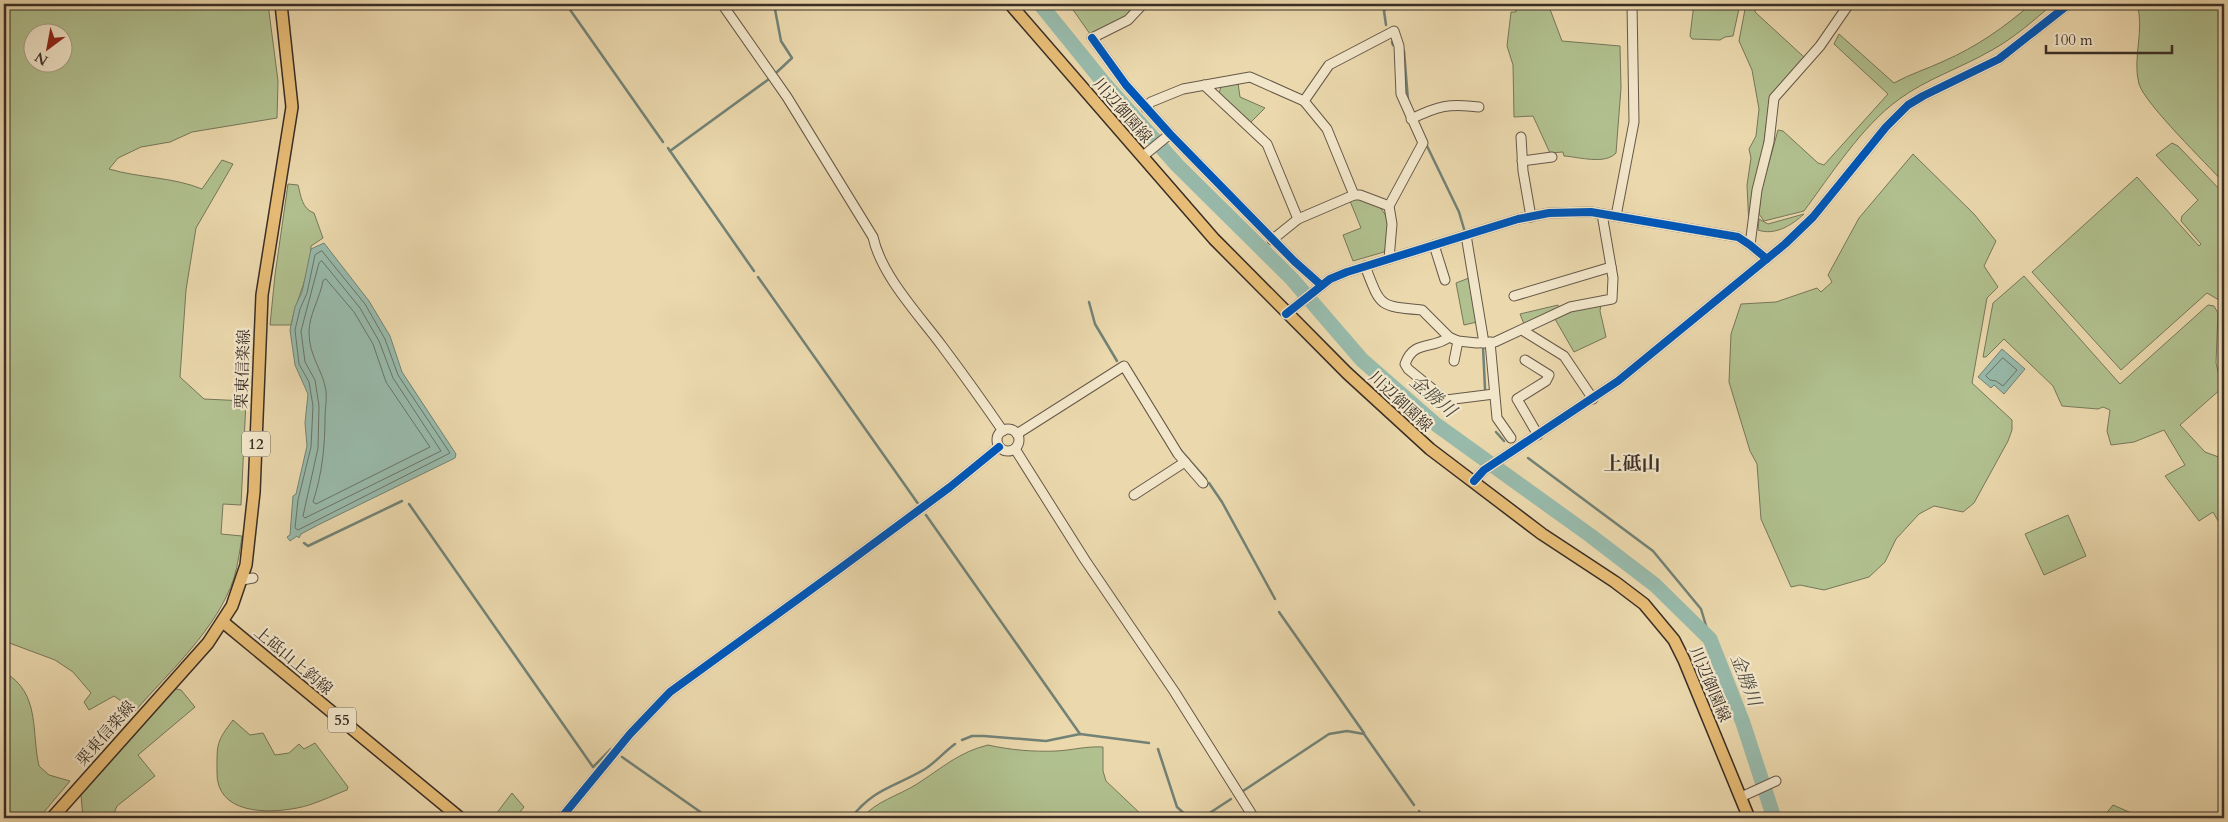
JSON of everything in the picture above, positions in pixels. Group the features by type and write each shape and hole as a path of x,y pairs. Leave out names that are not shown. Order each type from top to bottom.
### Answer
{"main road":[{"name":"栗東信楽線","path":"52,818 208,643 223,622 248,579 254,492 262,295 292,107 281,4"},
{"name":"川辺御園線","path":"1010,4 1144,155 1214,239 1286,314 1400,424 1430,449 1475,479 1542,534 1615,582 1644,604 1674,640 1684,660 1749,818"},
{"name":"上砥山上鈎線","path":"223,622 460,818"}],"street":[{"path":"722,4 787,98 873,237 877,254 919,316 969,381 1003,430"},
{"path":"1143,4 1128,20 1092,38 1102,56 1168,135 1319,287"},
{"path":"1616,216 1634,122 1632,4"},
{"path":"1750,245 1757,190 1769,142 1774,98 1820,46 1849,4"},
{"path":"1475,479 1633,370 1767,259 1809,221 1886,127 1908,106 1923,96 1999,59 2069,4"},
{"path":"1304,101 1329,65 1394,31 1399,46 1401,94 1423,143 1389,206 1392,224 1389,259"},
{"path":"1146,108 1151,102 1183,88 1250,77 1304,101 1327,129 1354,195"},
{"path":"1204,85 1267,144 1298,219"},
{"path":"1411,118 1433,108 1454,104 1479,107"},
{"path":"1144,155 1168,135"},
{"path":"1520,137 1531,217"},
{"path":"1522,161 1552,157"},
{"path":"1272,240 1298,219 1354,195 1360,195 1389,206"},
{"path":"1286,314 1330,278 1466,235 1531,217 1557,213 1591,212 1708,234 1738,237 1767,259"},
{"path":"1365,266 1377,297 1389,307 1422,310 1449,337 1458,341 1487,342 1522,330 1570,307 1612,299 1613,278 1602,214"},
{"path":"1466,235 1487,342 1497,418 1511,438"},
{"path":"1434,245 1445,280"},
{"path":"1514,296 1610,267"},
{"path":"1522,330 1564,356 1593,399"},
{"path":"1449,337 1443,342 1418,347 1407,358 1405,364 1408,369 1446,400 1494,394"},
{"path":"1454,361 1458,341"},
{"path":"1525,360 1548,375 1548,379 1517,399 1538,435"},
{"path":"1017,434 1124,366 1185,462 1203,483"},
{"path":"999,447 1007,451 1015,449 1019,443 1017,434 1010,430 1003,430"},
{"path":"999,447 997,438 1003,430"},
{"path":"561,818 630,734 670,692 950,487 999,447"},
{"path":"1015,449 1085,560 1174,690 1254,818"},
{"path":"1134,495 1185,462"},
{"path":"1741,797 1776,781"}],"green space":[{"path":"4,4 268,4 278,81 277,118 192,132 170,142 141,147 118,158 109,169 179,182 202,189 222,160 233,164 196,228 186,290 180,377 204,399 246,401 241,505 223,504 221,534 242,536 234,578 216,615 204,632 135,711 114,696 89,710 84,702 91,693 73,672 55,660 4,641"},
{"path":"1069,4 1139,4 1125,17 1090,34"},
{"path":"1516,4 1548,4 1562,41 1620,46 1621,88 1616,153 1611,157 1592,159 1564,156 1563,152 1550,153 1533,116 1514,117 1513,65 1507,46 1511,12 1516,12"},
{"path":"1694,4 1740,4 1733,36 1720,40 1692,39 1690,36"},
{"path":"1746,4 1756,4 1755,12 1804,57 1770,96 1763,150 1749,227 1747,185 1751,158 1749,149 1756,136 1759,109 1752,70 1739,41"},
{"path":"2031,4 2053,4 2000,45 1920,86 1898,100 1859,137 1804,211 1764,221 1759,214 1761,192 1778,130 1783,131 1818,163 1824,165 1888,94 1834,44 1839,34 1894,83 1979,43 2011,21"},
{"path":"2137,4 2224,4 2224,183 2164,119 2152,105 2139,84 2137,64 2140,24"},
{"path":"1238,83 1240,97 1265,108 1250,123 1219,94 1221,86"},
{"path":"2172,143 2178,146 2224,194 2224,303 2207,293 2121,370 2032,272 2137,177 2199,246 2201,244 2181,221 2182,216 2198,200 2156,155"},
{"path":"1913,154 1974,214 1996,241 1984,266 1998,287 1987,298 1972,383 2012,420 2012,430 2008,441 1974,503 1963,512 1934,506 1919,514 1896,539 1885,562 1869,577 1824,590 1800,585 1791,587 1761,519 1757,464 1750,451 1729,382 1731,334 1741,304 1776,302 1817,288 1821,292 1832,282 1828,275 1859,218"},
{"path":"288,184 298,185 303,202 314,213 323,238 311,246 309,266 291,325 270,325 275,275"},
{"path":"1354,199 1374,203 1381,209 1388,223 1389,232 1384,252 1353,261 1343,235 1361,228 1350,201"},
{"path":"1804,214 1783,228 1771,232 1758,230 1759,219 1768,224"},
{"path":"2024,276 2120,384 2208,305 2214,306 2218,313 2216,363 2222,388 2180,425 2205,452 2224,459 2224,531 2213,512 2199,521 2165,476 2185,465 2164,430 2134,442 2111,445 2107,431 2110,410 2103,407 2098,409 2062,406 2053,386 2004,339 1986,357 1983,357 1993,303"},
{"path":"1469,278 1477,322 1464,325 1456,283"},
{"path":"1601,304 1600,311 1606,337 1574,352 1555,319 1566,312"},
{"path":"1558,305 1559,307 1524,324 1520,314"},
{"path":"2068,515 2086,556 2044,575 2025,534"},
{"path":"4,672 16,681 24,691 29,702 39,766 49,775 70,781 39,818 4,818"},
{"path":"181,690 195,707 138,755 155,776 117,806 112,818 83,818 81,795 171,691"},
{"path":"233,720 250,735 263,733 275,755 289,753 299,744 304,749 315,743 348,787 347,790 310,805 285,810 258,810 245,808 234,803 225,796 219,786 217,772 217,755 220,739"},
{"path":"988,745 1040,751 1103,747 1103,771 1106,781 1145,818 862,818 874,807 917,784 959,756"},
{"path":"512,793 524,807 515,818 493,818"},
{"path":"2113,805 2143,818 2098,818 2104,816"}],"water":[{"path":"324,243 369,301 390,336 402,372 456,454 455,458 318,525 301,534 299,538 297,536 290,541 287,537 290,535 293,496 296,494 307,446 305,423 308,394 295,365 290,330 295,307 302,292 311,249"},
{"path":"2002,349 2025,369 2004,394 1994,385 1991,388 1978,377"}],"waterway":[{"path":"566,4 663,142"},
{"path":"774,4 781,41 792,58 777,72"},
{"name":"金勝川","path":"1040,4 1104,83 1177,165 1292,279 1362,360 1434,423 1591,536 1655,585 1710,639 1743,723 1774,818"},
{"path":"1386,25 1384,11 1389,4"},
{"path":"1404,51 1408,100"},
{"path":"670,151 769,79"},
{"path":"1427,146 1459,212 1464,229"},
{"path":"668,148 754,271"},
{"path":"758,277 919,505"},
{"path":"1089,302 1095,324 1117,361"},
{"path":"1483,347 1485,389"},
{"path":"1496,432 1504,441"},
{"path":"1178,447 1206,479"},
{"path":"1528,458 1653,551 1701,609 1710,639"},
{"path":"1209,483 1222,502 1275,599"},
{"path":"304,543 308,546 402,501"},
{"path":"409,504 593,767 611,749"},
{"path":"926,515 1080,734"},
{"path":"1279,612 1364,733"},
{"path":"1243,791 1329,734 1347,731 1364,734 1414,805"},
{"path":"962,740 972,736 984,736 1046,741 1080,734 1149,743"},
{"path":"851,818 868,800 885,789 925,769 955,744"},
{"path":"1158,749 1177,807 1189,818"},
{"path":"622,757 709,818"},
{"path":"1202,818 1231,799"},
{"path":"1419,811 1423,818"}],"cycle path":[{"path":"1474,481 1484,470 1618,381 1785,244 1813,217 1886,127 1908,105 1999,59 2069,4"},
{"path":"1092,38 1126,85 1170,134 1294,261 1321,285"},
{"path":"1286,314 1330,279 1347,272 1518,219 1549,213 1591,212 1738,237 1767,259"},
{"path":"561,818 630,734 670,692 950,487 999,447"}],"district":[{"name":"上砥山","path":"1632,463"}]}
